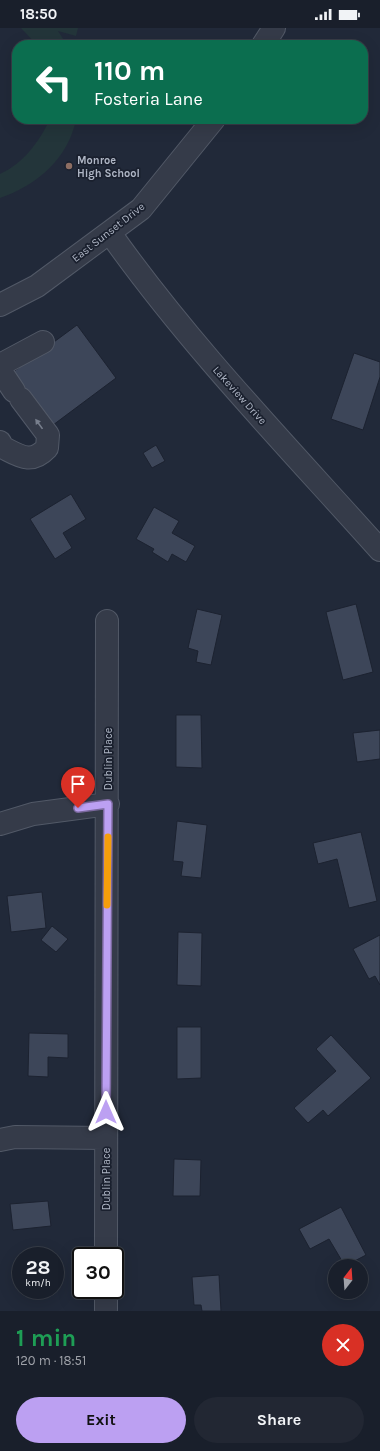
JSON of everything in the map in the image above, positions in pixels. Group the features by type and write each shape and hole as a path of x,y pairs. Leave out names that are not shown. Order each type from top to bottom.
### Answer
{"street":[{"path":"266,40 274,28"},
{"name":"East Sunset Drive","path":"0,305 37,286 141,209 210,124"},
{"name":"Lakeview Drive","path":"110,232 140,275 200,350 380,550"},
{"path":"0,366 44,342"},
{"path":"0,370 48,435 47,448 39,456 25,458 1,446"},
{"name":"Dublin Place","path":"106,1247 108,804 107,621"},
{"path":"0,824 33,814 108,804"},
{"path":"0,1140 15,1138 106,1138"}],"shaded area":[{"path":"21,28 78,28 76,36 58,31 64,40 32,40"},
{"path":"47,124 75,124 66,146 49,169 26,186 0,198 0,174 23,158 41,136"}],"building":[{"path":"77,325 116,378 49,428 13,405 7,396 9,375"},
{"path":"354,353 380,362 380,377 363,430 331,419"},
{"path":"156,445 165,461 152,468 143,453"},
{"path":"71,494 86,519 63,533 72,548 55,559 30,519"},
{"path":"154,507 179,521 172,533 195,546 186,562 172,554 168,562 152,552 154,549 136,539"},
{"path":"356,604 373,672 343,680 326,612"},
{"path":"197,609 222,615 211,665 196,662 198,651 188,648"},
{"path":"176,715 201,715 202,768 176,767"},
{"path":"380,730 380,759 357,762 353,733"},
{"path":"177,821 207,825 201,878 181,876 183,862 173,861"},
{"path":"361,832 377,901 349,908 337,859 318,864 313,843"},
{"path":"42,892 46,928 11,932 7,896"},
{"path":"52,926 68,939 56,952 41,940"},
{"path":"178,932 202,933 201,986 177,985"},
{"path":"380,935 380,985 375,976 369,979 353,949"},
{"path":"177,1027 201,1027 201,1078 177,1079"},
{"path":"29,1033 68,1034 68,1058 48,1057 48,1077 28,1076"},
{"path":"331,1035 371,1078 328,1116 323,1110 308,1123 294,1108 336,1071 316,1049"},
{"path":"174,1159 201,1160 200,1196 173,1196"},
{"path":"48,1201 51,1226 13,1230 10,1204"},
{"path":"341,1207 366,1255 358,1259 341,1259 329,1239 310,1249 299,1229"},
{"path":"219,1275 221,1311 202,1311 201,1305 194,1305 192,1277"}],"slow traffic":[{"path":"107,905 108,837"}],"place":[{"name":"Monroe High School","path":"69,166"}],"route":[{"path":"78,808 108,804 106,1112"}]}
